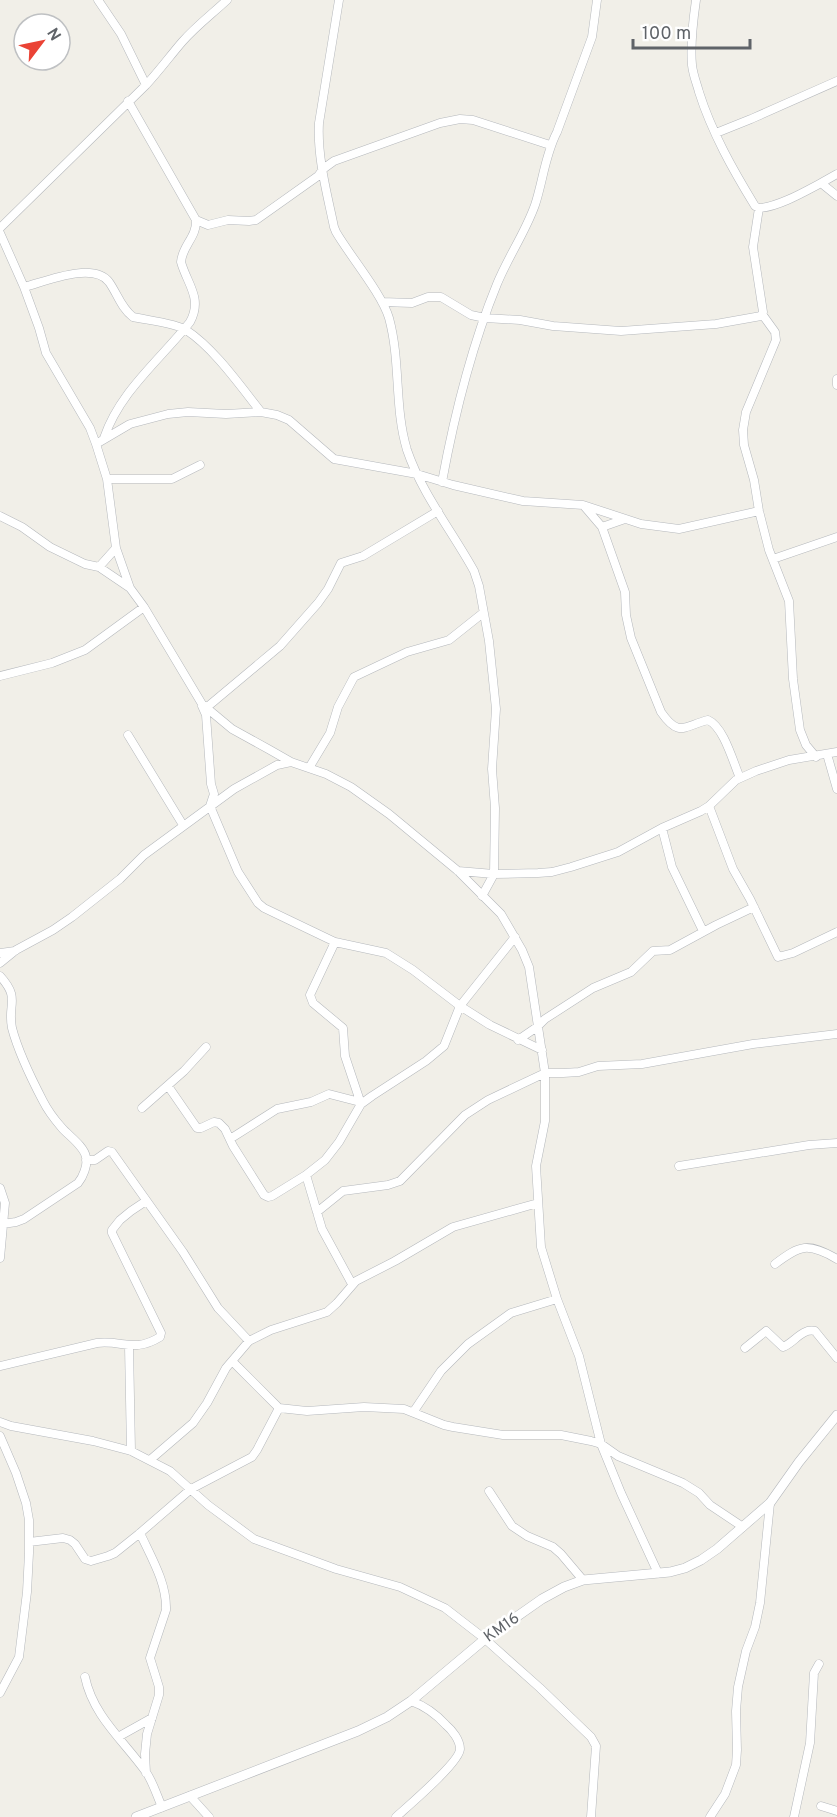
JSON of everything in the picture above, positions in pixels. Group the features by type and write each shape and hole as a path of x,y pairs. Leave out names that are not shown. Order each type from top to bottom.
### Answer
{"street":[{"path":"98,0 121,34 146,85"},
{"path":"0,228 146,85 195,28 227,0"},
{"path":"339,0 318,123 323,169 336,232 382,302 388,316 398,367 397,398 407,448 417,474 474,571 489,640 496,695 492,769 495,808 494,874 482,896"},
{"path":"442,482 452,431 485,318 497,283 534,206 550,145 557,132 592,37 597,0"},
{"path":"696,0 692,68 705,110 729,162 755,206 759,208 768,206 796,196 837,174"},
{"path":"716,133 837,81"},
{"path":"104,438 109,423 125,396 185,329 195,308 195,298 182,267 181,256 194,233 196,220 128,101"},
{"path":"196,220 208,225 228,220 255,220 318,176 334,161 452,120 474,120 550,145"},
{"path":"821,183 837,196"},
{"path":"759,208 753,247 762,314 775,332 776,340 748,405 743,430 744,445 754,480 759,511 773,559 789,601 793,679 800,730 806,745 816,757"},
{"path":"0,233 24,287 39,328 45,353 90,428 96,444 107,479 116,548 130,588 204,706 211,784 214,794 210,806 238,872 258,903 335,942 386,953 490,1025 542,1050"},
{"path":"24,287 72,274 97,274 108,280 128,313 185,329 214,355 261,412"},
{"path":"382,302 412,303 428,297 441,297 471,315 485,318 621,331 716,324 762,314"},
{"path":"837,379 837,385"},
{"path":"96,444 130,424 168,414 261,412 289,420 334,459 417,474 522,501 583,505 641,524 679,529 759,511"},
{"path":"107,479 172,479 200,465"},
{"path":"583,505 602,527 625,592 626,615 631,638 661,712 666,720 678,728 684,729 708,720 713,723 721,731 740,778"},
{"path":"204,706 280,646 318,603 341,563 363,556 438,511"},
{"path":"0,516 22,527 50,548 85,564 99,567 130,588"},
{"path":"602,527 626,519"},
{"path":"773,559 837,537"},
{"path":"99,567 116,548"},
{"path":"0,676 52,663 85,650 144,607"},
{"path":"309,768 330,733 338,707 354,677 407,652 449,639 483,613"},
{"path":"204,706 232,729 291,762 326,774 351,787 389,814 458,871 501,914 515,937 529,967 545,1073 545,1121 536,1166 541,1247 557,1299 579,1356 601,1444 658,1574"},
{"path":"128,735 183,825"},
{"path":"458,871 494,874 552,872 571,867 618,852 709,806 727,787 740,778 774,765 837,752"},
{"path":"827,754 837,789"},
{"path":"0,963 3,954 16,950 72,917 120,879 144,855 234,789 277,765 291,762"},
{"path":"709,806 733,869 778,957 793,953 837,932"},
{"path":"662,828 672,867 703,931"},
{"path":"518,1040 592,988 631,972 652,951 670,950 682,945 703,931 754,907"},
{"path":"168,1086 197,1128 214,1122 219,1123 225,1129 264,1195 272,1196 325,1160 339,1142 361,1103 426,1061 444,1046 460,1006 515,937"},
{"path":"335,942 310,995 313,1003 343,1028 345,1056 361,1103"},
{"path":"0,976 11,992 12,1025 30,1074 60,1126 83,1151 86,1160 82,1177 78,1183 24,1219 3,1224"},
{"path":"316,1212 343,1191 388,1185 400,1181 465,1115 489,1100 545,1073 579,1072 598,1066 653,1063 753,1044 837,1034"},
{"path":"142,1108 168,1086 206,1047"},
{"path":"230,1139 276,1109 311,1102 329,1094 361,1103"},
{"path":"679,1166 809,1145 837,1143"},
{"path":"86,1160 95,1160 108,1151 112,1152 183,1252 218,1308 249,1341"},
{"path":"306,1175 322,1230 352,1284"},
{"path":"0,1188 5,1203 0,1258"},
{"path":"0,1366 97,1343 138,1346 160,1338 161,1333 112,1236 112,1230 125,1216 146,1201"},
{"path":"150,1460 193,1424 232,1361 249,1341 271,1330 327,1312 359,1279 453,1227 538,1203"},
{"path":"775,1264 794,1250 805,1247 837,1259"},
{"path":"414,1411 441,1371 468,1344 511,1313 557,1299"},
{"path":"745,1348 766,1331 783,1347 810,1330 814,1331 837,1358"},
{"path":"129,1346 131,1450"},
{"path":"232,1361 279,1408 307,1411 364,1407 404,1408 453,1427 503,1435 561,1435 601,1444 618,1456 699,1492 710,1505 743,1527"},
{"path":"29,1542 63,1538 70,1540 85,1559 90,1561 115,1553 190,1489 252,1456 258,1450 279,1408"},
{"name":"KM16","path":"136,1817 358,1731 387,1717 411,1701 484,1639 542,1599 564,1587 583,1580 658,1574 685,1568 701,1560 770,1503 837,1415"},
{"path":"0,1422 11,1426 93,1440 131,1450 170,1470 208,1505 254,1539 326,1566 400,1587 445,1608 540,1688 591,1737 596,1746 591,1817"},
{"path":"0,1693 19,1657 27,1592 29,1542 26,1503 0,1435 11,1426"},
{"path":"489,1491 512,1526 527,1536 553,1547 583,1580"},
{"path":"711,1817 725,1794 736,1765 735,1711 738,1687 760,1603 770,1503"},
{"path":"140,1533 158,1572 166,1602 166,1610 151,1652 151,1663 158,1681 159,1695 147,1734 146,1773"},
{"path":"794,1817 810,1743 814,1673 819,1664"},
{"path":"85,1677 96,1707 146,1773 162,1807"},
{"path":"396,1817 449,1767 458,1757 460,1747 453,1732 440,1718 423,1705 411,1701"},
{"path":"118,1737 152,1718"},
{"path":"190,1796 209,1817"},
{"path":"821,1806 837,1811"}]}
